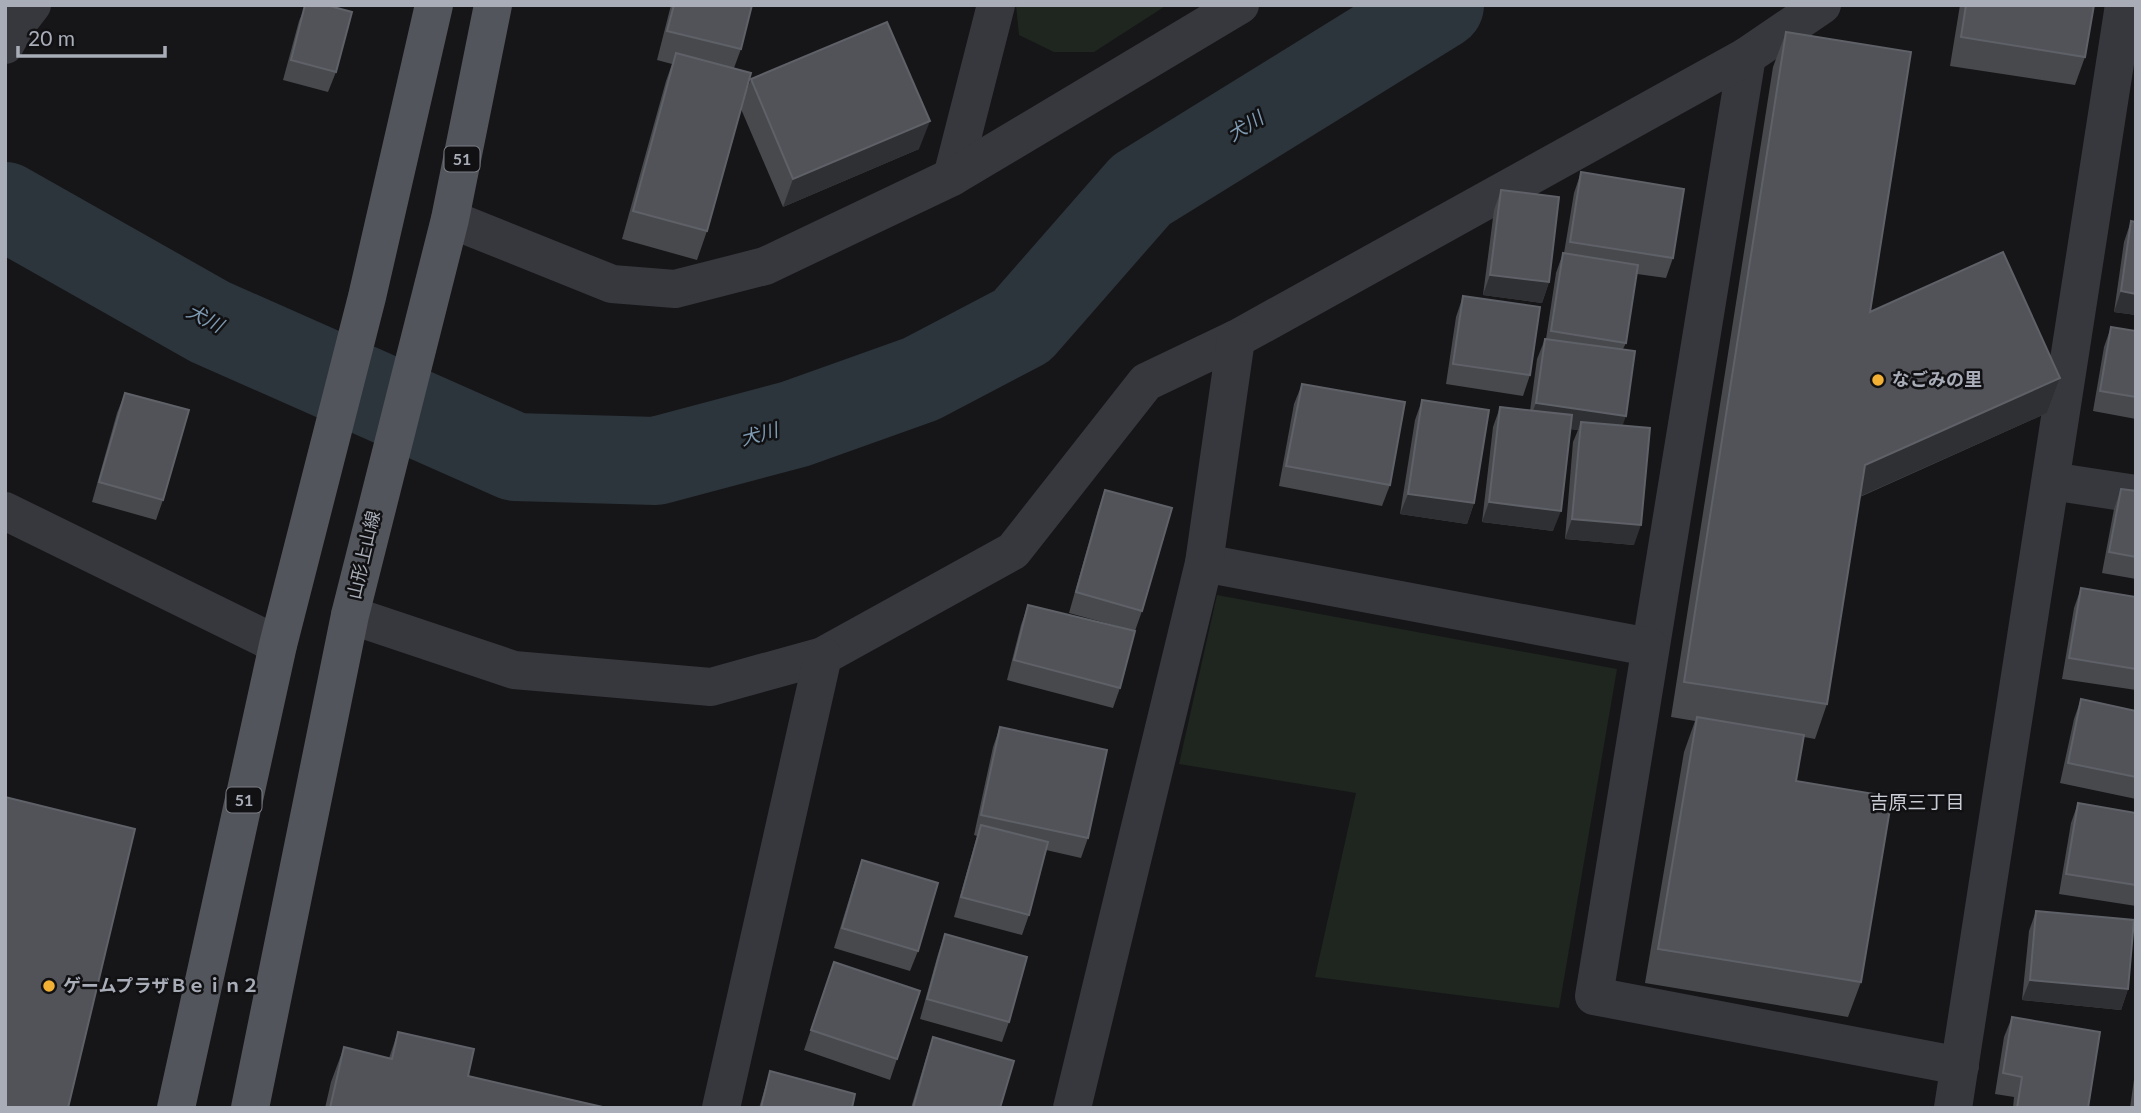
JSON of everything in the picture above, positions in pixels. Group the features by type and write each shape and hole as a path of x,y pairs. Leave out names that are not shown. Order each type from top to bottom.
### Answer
{"main road":[{"name":"51","path":"176,1108 278,645 367,297 434,5"},
{"name":"山形上山線","path":"250,1108 350,615 450,219 493,5"}],"lane":[{"path":"5,45 32,5"},
{"path":"952,177 996,5"},
{"path":"450,219 612,284 675,289 765,266 952,177 1240,5"},
{"path":"350,615 514,670 711,687 823,656 1013,551 1146,382 1236,339 1747,56 1822,5"},
{"path":"1954,1108 2124,5"},
{"path":"1747,56 1594,996 1960,1066"},
{"path":"1072,1108 1204,563 1236,339"},
{"path":"2050,481 2136,494"},
{"path":"5,511 278,645"},
{"path":"1204,563 1649,647"},
{"path":"721,1108 823,656"}],"shaded area":[{"path":"1016,5 1167,5 1094,52 1054,52 1019,35"},
{"path":"1217,595 1617,669 1559,1008 1315,977 1356,793 1179,764"}],"building":[{"path":"305,5 326,5 352,12 336,72 291,60"},
{"path":"674,5 752,5 741,49 667,31"},
{"path":"1966,5 2094,5 2085,57 1961,37"},
{"path":"887,22 930,121 793,179 751,79"},
{"name":"なごみの里","path":"1786,32 1911,52 1870,312 2003,252 2060,378 1865,465 1827,704 1684,682"},
{"path":"676,53 751,73 707,231 633,211"},
{"path":"1581,172 1684,189 1673,258 1570,242"},
{"path":"1501,190 1559,197 1549,282 1490,275"},
{"path":"2131,221 2136,222 2136,294 2121,291"},
{"path":"1563,253 1638,265 1626,343 1551,331"},
{"path":"1463,296 1540,307 1530,375 1453,364"},
{"path":"2111,327 2136,331 2136,397 2100,391"},
{"path":"1545,339 1635,351 1626,416 1536,403"},
{"path":"1302,384 1405,402 1390,485 1286,466"},
{"path":"125,393 189,410 163,500 99,482"},
{"path":"1422,400 1489,410 1474,503 1408,494"},
{"path":"1500,407 1572,415 1561,511 1489,502"},
{"path":"1581,422 1650,428 1641,525 1572,519"},
{"path":"2121,489 2136,491 2136,557 2109,552"},
{"path":"1105,490 1172,508 1142,611 1076,592"},
{"path":"2081,588 2136,597 2136,669 2069,658"},
{"path":"1028,605 1135,631 1120,688 1014,660"},
{"path":"2081,699 2136,711 2136,777 2068,763"},
{"path":"1697,717 1804,735 1796,781 1892,797 1861,982 1658,949"},
{"path":"1000,727 1107,750 1088,838 981,815"},
{"name":"ゲームプラザＢｅｉｎ２","path":"5,797 135,829 68,1108 5,1108"},
{"path":"2078,803 2136,813 2136,885 2066,874"},
{"path":"981,825 1048,842 1029,915 961,897"},
{"path":"862,860 938,883 918,951 842,928"},
{"path":"2036,911 2134,920 2128,989 2030,980"},
{"path":"945,934 1027,957 1009,1022 927,999"},
{"path":"834,962 920,991 897,1059 811,1030"},
{"path":"2012,1017 2100,1032 2088,1108 2017,1108 2022,1077 2003,1073"},
{"path":"398,1032 474,1049 468,1076 607,1108 330,1108 344,1047 392,1059"},
{"path":"933,1037 1014,1061 1000,1108 913,1108"},
{"path":"770,1071 855,1094 852,1108 761,1108"}],"waterway":[{"name":"犬川","path":"5,206 210,322 515,457 656,461 795,424 921,379 1022,326 1141,190 1440,5"}],"place":[{"name":"なごみの里","path":"1878,380"},
{"name":"ゲームプラザＢｅｉｎ２","path":"49,986"}],"district":[{"name":"吉原三丁目","path":"1917,802"}]}
